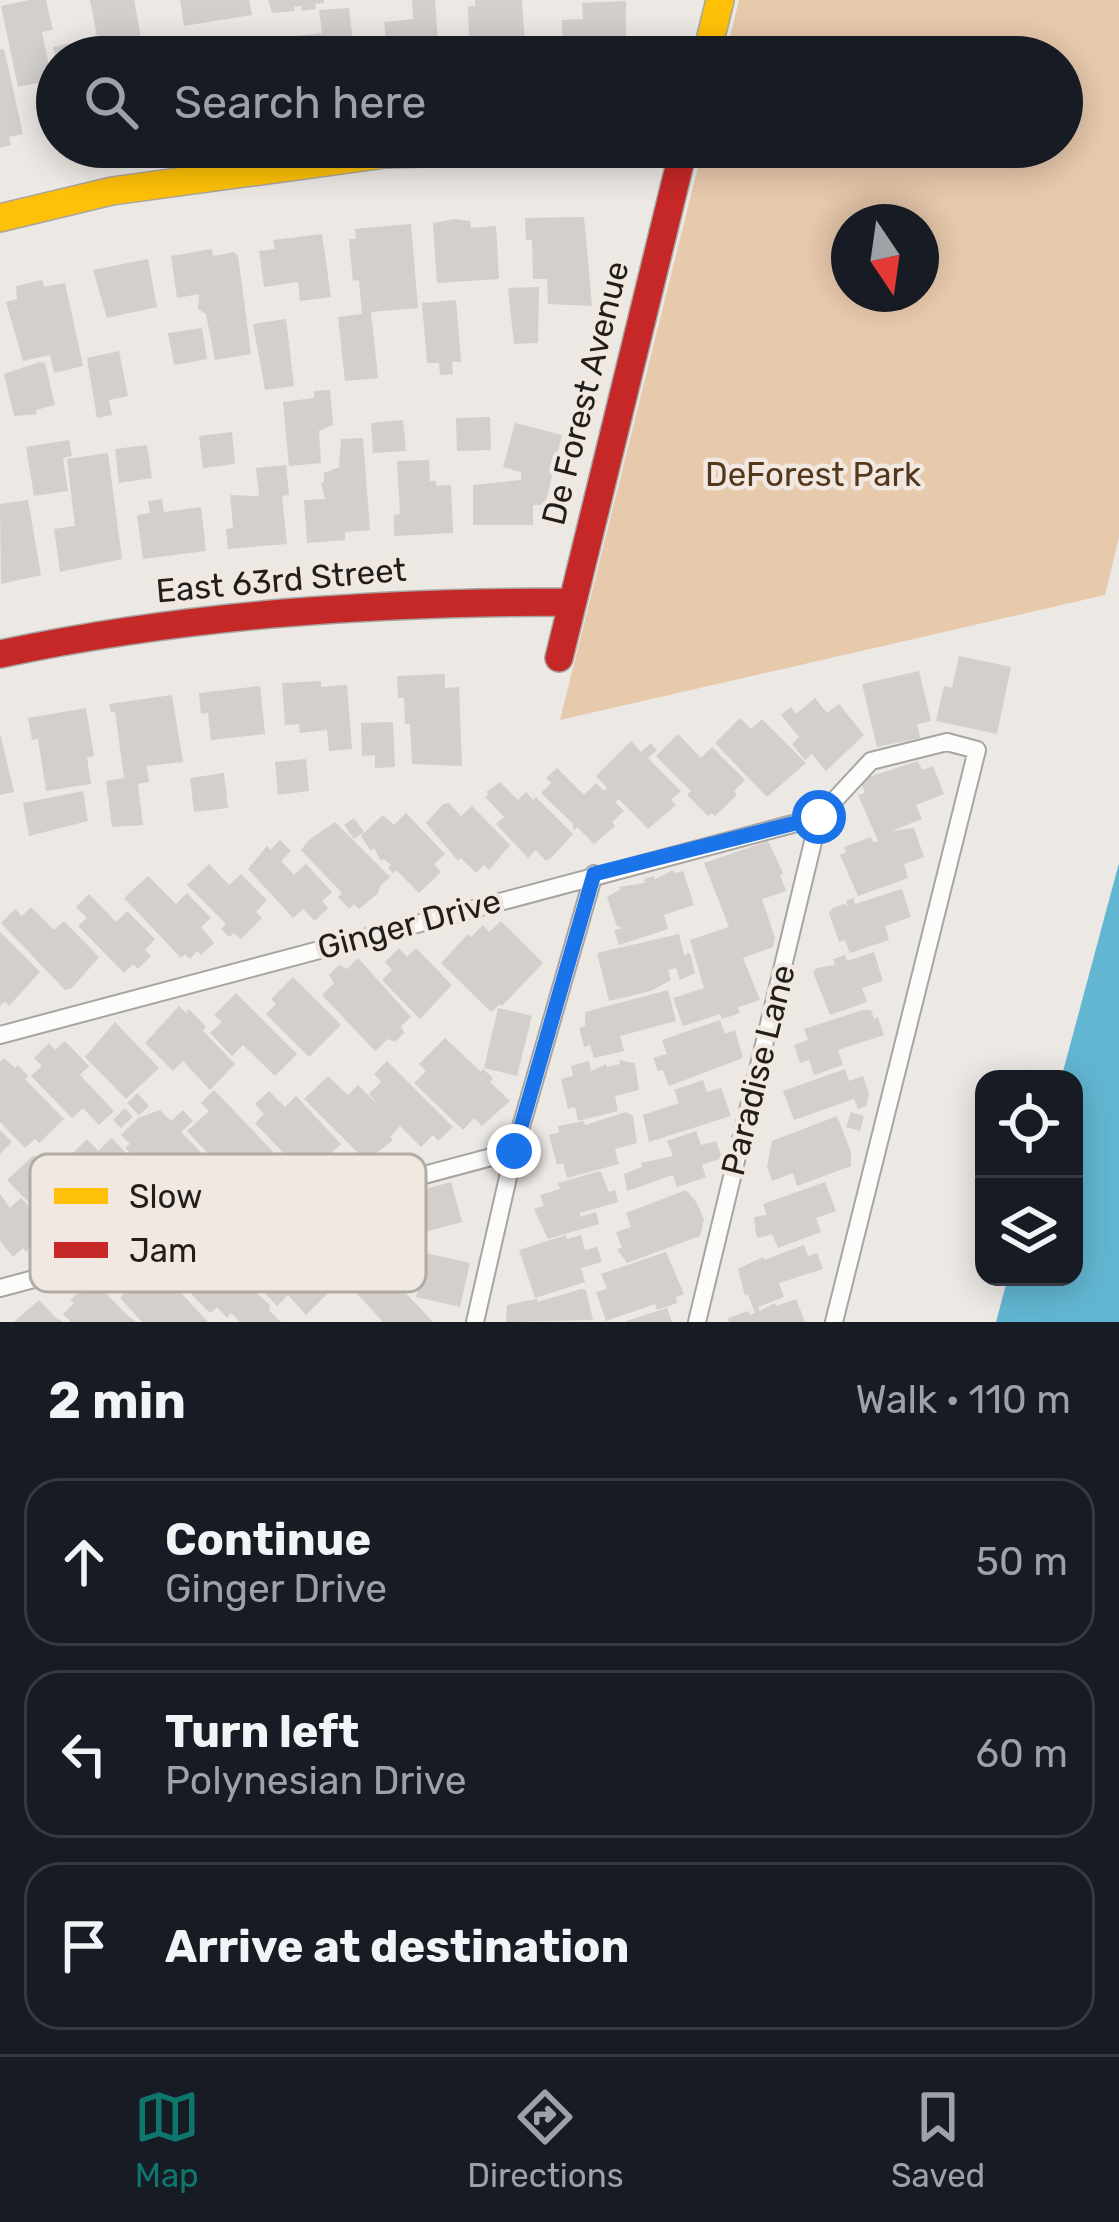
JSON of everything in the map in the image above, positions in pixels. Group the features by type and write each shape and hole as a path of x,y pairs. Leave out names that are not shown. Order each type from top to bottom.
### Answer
{"street":[{"path":"711,36 720,0"},
{"path":"0,218 112,191 282,168"},
{"name":"De Forest Avenue","path":"559,658 679,168"},
{"name":"East 63rd Street","path":"0,654 162,625 314,609 452,601 571,602"}],"lane":[{"path":"819,817 871,760 947,742 977,750 834,1322"},
{"name":"Ginger Drive","path":"0,1034 819,817"},
{"name":"Paradise Lane","path":"697,1322 819,817"},
{"path":"475,1322 514,1151 594,874"},
{"path":"426,1174 514,1151"},
{"path":"0,1288 30,1280"}],"green space":[{"name":"DeForest Park","path":"739,0 1119,0 1119,537 1105,595 560,720 698,168 1083,168 1083,36 730,36"}],"water":[{"path":"1119,863 1119,1322 996,1322 1006,1286 1083,1286 1083,1070 1063,1070"}],"building":[{"path":"46,0 53,30 36,36 36,83 18,87 1,6"},
{"path":"90,0 134,0 141,36 97,36"},
{"path":"180,0 249,0 252,15 184,26"},
{"path":"268,0 324,3 315,4 316,9 302,11 301,6 272,13"},
{"path":"412,0 435,0 438,36 385,36 384,22 413,19"},
{"path":"475,0 522,0 525,36 469,36 468,6 475,6"},
{"path":"626,1 626,36 562,36 562,20 583,19 582,3"},
{"path":"349,8 352,36 296,36 322,33 319,10"},
{"path":"4,49 23,134 9,137 11,145 0,148 0,50"},
{"path":"584,217 592,306 548,304 547,279 533,279 532,240 526,240 525,218"},
{"path":"470,221 471,228 496,226 499,279 437,283 433,223"},
{"path":"411,224 418,308 371,312 378,378 345,381 338,317 362,314 349,239 356,239 355,229"},
{"path":"322,234 331,297 300,301 298,282 264,287 259,251 275,249 273,240"},
{"path":"212,249 213,256 234,252 238,256 251,354 215,360 206,314 198,309 199,294 177,298 171,256"},
{"path":"148,259 157,307 107,318 93,270"},
{"path":"42,280 44,287 65,283 83,366 54,373 50,355 23,361 6,302 17,299 16,286"},
{"path":"539,287 538,343 514,344 508,288"},
{"path":"456,300 461,362 452,362 453,374 440,375 439,363 427,363 422,303"},
{"path":"286,319 294,386 265,390 253,324"},
{"path":"202,328 207,359 174,365 168,333"},
{"path":"119,351 128,396 109,400 112,415 97,418 87,358"},
{"path":"45,363 55,405 36,410 37,414 14,416 4,374"},
{"path":"330,390 333,425 319,431 321,463 289,466 283,402 314,398 314,391"},
{"path":"490,417 491,450 457,451 456,418"},
{"path":"403,420 406,451 373,453 371,423"},
{"path":"515,423 562,435 545,505 533,505 533,525 473,525 473,485 521,480 521,472 503,467"},
{"path":"232,432 235,464 203,468 199,436"},
{"path":"363,438 370,530 345,532 345,540 307,543 304,500 325,499 321,483 324,473 339,467 341,439"},
{"path":"69,440 72,456 63,458 68,491 34,496 26,447"},
{"path":"147,445 152,478 119,483 115,449"},
{"path":"108,453 122,559 60,572 54,529 75,526 67,459"},
{"path":"429,460 430,481 436,481 436,486 451,485 453,533 394,536 394,515 400,514 397,461"},
{"path":"286,465 289,495 282,496 287,544 228,549 226,529 233,528 230,495 259,496 256,468"},
{"path":"162,499 164,512 201,507 206,551 143,559 137,515 150,513 148,501"},
{"path":"28,500 41,575 1,584 0,504"},
{"path":"959,656 1011,667 997,734 936,721 944,686 952,688"},
{"path":"919,671 931,721 917,724 920,738 877,747 862,684"},
{"path":"445,674 445,688 459,687 462,766 412,764 410,724 405,724 397,676"},
{"path":"321,681 321,687 347,685 352,749 329,751 327,730 300,733 299,724 285,725 282,683"},
{"path":"260,686 265,734 211,740 208,713 201,714 199,693"},
{"path":"172,695 183,762 147,766 149,782 138,784 143,825 112,827 106,781 124,778 115,712 109,704"},
{"path":"815,698 827,713 839,704 864,735 826,771 812,754 805,760 792,744 799,737 781,715 791,707 796,714"},
{"path":"86,708 94,756 87,757 91,784 46,791 38,739 32,740 28,718"},
{"path":"740,718 751,729 762,719 806,763 767,797 715,743"},
{"path":"393,722 395,767 375,768 375,755 362,756 361,723"},
{"path":"0,733 14,792 0,795"},
{"path":"678,734 701,758 712,747 745,780 715,816 708,816 687,795 691,791 656,756"},
{"path":"631,741 641,752 651,743 657,750 648,758 681,791 671,800 676,805 648,829 619,799 615,802 624,811 594,844 577,827 574,830 541,793 551,783 546,778 557,768 584,795 596,783 604,791 607,788 596,776"},
{"path":"306,759 309,791 278,795 275,762"},
{"path":"918,761 922,770 933,766 944,794 916,805 922,819 891,831 914,828 924,857 904,864 908,878 858,896 840,855 846,852 844,847 871,837 878,841 858,795 865,793 860,780"},
{"path":"224,773 228,808 194,812 190,778"},
{"path":"500,782 518,800 526,792 533,800 536,797 573,834 551,858 546,861 536,850 528,858 496,824 504,817 485,797"},
{"path":"83,791 88,821 29,836 23,803"},
{"path":"449,803 461,816 472,806 510,845 489,870 484,865 476,873 461,858 458,861 426,823"},
{"path":"406,813 445,854 434,864 441,872 419,893 396,870 393,873 388,868 391,865 381,861 361,836 383,815 394,825"},
{"path":"354,818 364,832 354,839 344,825"},
{"path":"335,822 390,877 359,909 354,904 349,909 338,897 342,893 301,850"},
{"path":"280,840 291,851 281,861 294,875 306,864 332,892 322,901 328,908 315,921 303,909 293,918 248,869 267,846 270,850"},
{"path":"768,841 786,891 762,899 775,938 773,947 743,958 760,1000 738,1007 740,1013 683,1026 673,998 704,988 690,940 729,927 704,863"},
{"path":"209,864 229,885 241,874 267,900 256,912 262,918 241,939 221,929 226,924 187,885"},
{"path":"683,871 694,905 664,915 668,929 619,945 614,930 623,928 617,926 607,897 619,887 645,883 644,879"},
{"path":"148,876 176,904 187,893 211,918 201,927 214,943 201,955 197,951 190,959 185,954 181,958 124,898"},
{"path":"902,889 911,917 885,926 889,940 850,953 845,940 839,942 829,913 833,908 848,907 846,901 853,898 855,904"},
{"path":"89,894 116,922 127,911 155,939 145,950 151,956 138,969 133,964 124,973 78,926 87,918 76,907"},
{"path":"31,907 54,930 64,921 99,957 72,988 65,990 1,923 15,909 22,916"},
{"path":"501,921 543,963 491,1012 441,963 468,934 471,937 483,925 489,932"},
{"path":"0,932 40,972 9,1006 5,1001 0,1006"},
{"path":"679,934 695,973 680,980 676,968 668,970 671,980 651,991 609,1001 597,953"},
{"path":"399,948 407,957 416,948 452,985 420,1019 382,980 392,970 385,962"},
{"path":"874,952 883,981 862,988 867,1002 830,1015 813,972 835,965 833,959 845,955 847,961"},
{"path":"358,958 411,1017 395,1042 388,1039 375,1051 322,995 334,983 329,975 339,965 347,969"},
{"path":"293,977 341,1025 309,1057 266,1014 276,1004 271,999"},
{"path":"668,990 676,1021 620,1036 624,1051 594,1058 590,1045 584,1047 579,1028 585,1026 585,1012"},
{"path":"236,993 297,1054 275,1076 243,1045 232,1056 210,1033 222,1022 214,1015"},
{"path":"179,1006 186,1013 189,1009 235,1064 210,1090 183,1061 173,1071 145,1043"},
{"path":"498,1008 532,1016 517,1076 484,1068"},
{"path":"863,1010 878,1017 884,1035 838,1050 843,1065 814,1075 809,1060 800,1063 794,1045 808,1040 804,1029"},
{"path":"720,1020 725,1034 735,1030 743,1058 669,1086 653,1058 667,1054 662,1040"},
{"path":"115,1022 159,1068 126,1099 85,1057"},
{"path":"445,1038 493,1078 490,1082 510,1101 482,1126 474,1118 463,1130 414,1083 426,1071 419,1064"},
{"path":"65,1041 89,1066 80,1075 114,1111 99,1125 83,1108 72,1118 31,1076 42,1066 34,1058 49,1043 55,1050"},
{"path":"4,1058 15,1068 18,1065 28,1076 25,1079 64,1119 39,1143 35,1139 25,1148 0,1122 0,1062"},
{"path":"619,1060 635,1063 639,1090 615,1096 618,1111 578,1121 575,1107 568,1109 561,1079 573,1076 571,1066 589,1061 591,1071 620,1064"},
{"path":"387,1061 453,1127 438,1141 433,1135 421,1147 400,1126 390,1137 393,1140 375,1154 359,1154 304,1099 328,1076 348,1095 358,1085 382,1109 369,1094 381,1082 374,1074"},
{"path":"845,1069 849,1081 863,1076 869,1094 866,1106 858,1109 854,1099 794,1120 783,1091"},
{"path":"703,1080 707,1092 721,1088 731,1116 649,1142 643,1115 679,1103 674,1090"},
{"path":"214,1090 275,1154 209,1154 187,1131 209,1111 201,1103"},
{"path":"269,1091 285,1107 296,1096 341,1144 330,1154 284,1154 255,1123 264,1114 255,1104"},
{"path":"137,1093 149,1106 139,1115 127,1103"},
{"path":"125,1108 133,1117 121,1128 113,1120"},
{"path":"160,1110 171,1121 183,1110 193,1121 181,1132 202,1154 131,1154 125,1148 130,1144 121,1135 138,1118"},
{"path":"626,1112 633,1116 637,1143 615,1149 619,1164 567,1178 563,1163 557,1165 549,1135 559,1132 558,1126 584,1121 585,1125"},
{"path":"851,1112 864,1116 860,1131 846,1127"},
{"path":"837,1116 851,1152 851,1166 797,1186 793,1173 772,1181 767,1166 772,1141"},
{"path":"0,1130 12,1142 0,1154"},
{"path":"696,1131 701,1145 716,1141 722,1158 702,1165 706,1177 677,1187 673,1175 627,1191 624,1174 642,1167 641,1163 673,1156 667,1141"},
{"path":"112,1138 127,1154 73,1153 87,1139 98,1151"},
{"path":"30,1159 30,1204 7,1180"},
{"path":"600,1171 618,1202 580,1213 580,1217 596,1212 599,1224 548,1239 534,1209 544,1206 540,1195 560,1189 558,1183"},
{"path":"451,1182 462,1222 426,1232 426,1189"},
{"path":"825,1182 836,1211 816,1218 821,1232 778,1248 772,1234 756,1235 754,1217 767,1215 763,1204"},
{"path":"686,1190 704,1220 700,1236 627,1263 617,1249 622,1248 616,1232 631,1227 626,1213"},
{"path":"0,1194 10,1208 21,1198 30,1207 30,1248 13,1257 0,1241"},
{"path":"566,1235 567,1239 581,1235 585,1250 597,1247 602,1262 581,1268 585,1282 535,1298 519,1250"},
{"path":"804,1245 808,1256 817,1253 823,1269 779,1283 784,1297 758,1307 760,1311 796,1299 805,1322 729,1322 728,1318 748,1311 755,1313 738,1269"},
{"path":"666,1252 684,1294 676,1297 677,1303 657,1310 655,1304 606,1321 596,1292 607,1289 601,1274"},
{"path":"426,1253 470,1263 460,1307 416,1297 417,1292 426,1292"},
{"path":"586,1290 593,1320 506,1322 507,1305 538,1302"},
{"path":"79,1292 105,1292 136,1322 71,1322 63,1314 74,1303 70,1300"},
{"path":"126,1292 180,1292 208,1322 142,1322 120,1298"},
{"path":"189,1292 256,1292 281,1322 240,1322 231,1313 227,1318 217,1307 210,1313"},
{"path":"264,1292 329,1292 306,1315 288,1295 277,1306"},
{"path":"356,1292 405,1292 433,1322 383,1322"},
{"path":"39,1300 63,1322 14,1322"},
{"path":"667,1308 672,1322 626,1321"}],"traffic: slow":[{"path":"711,36 720,0"},
{"path":"0,218 112,191 282,168"}],"traffic: jam":[{"path":"559,658 679,168"},
{"path":"0,654 142,629 284,613 571,602"}],"route":[{"path":"514,1151 594,874 819,817"}]}
